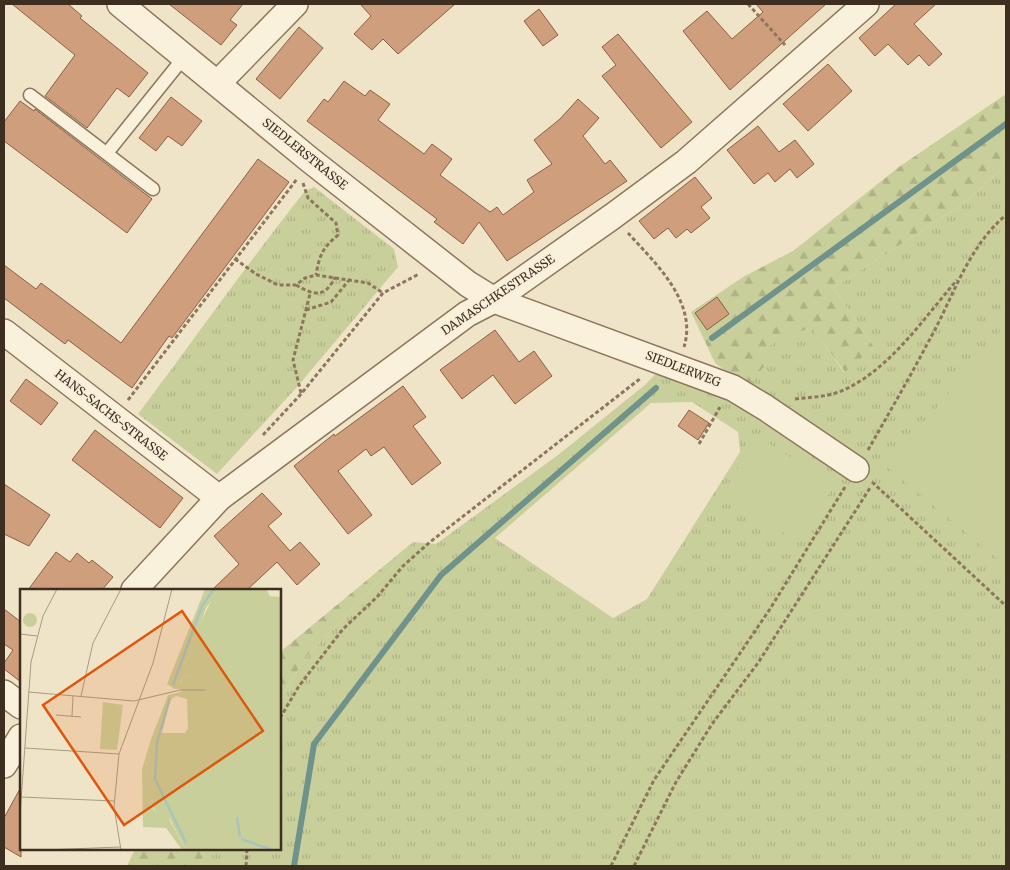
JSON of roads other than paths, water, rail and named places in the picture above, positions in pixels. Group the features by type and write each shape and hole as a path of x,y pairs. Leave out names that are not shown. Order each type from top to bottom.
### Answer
{"street":[{"name":"SIEDLERSTRASSE","path":"120,4 310,160 440,263 494,300"},
{"path":"218,83 295,4"},
{"name":"DAMASCHKESTRASSE","path":"135,589 219,498 467,314 494,300 686,162 866,4"},
{"name":"SIEDLERWEG","path":"494,300 733,388 766,408 865,476"},
{"name":"HANS-SACHS-STRASSE","path":"4,332 219,498"},
{"path":"4,693 20,705"},
{"path":"4,765 20,740"}],"lane":[{"path":"107,153 185,56"},
{"path":"30,95 153,188"}],"waterway":[{"path":"712,338 1006,124"},
{"path":"294,866 314,744 441,575 656,388"}]}
